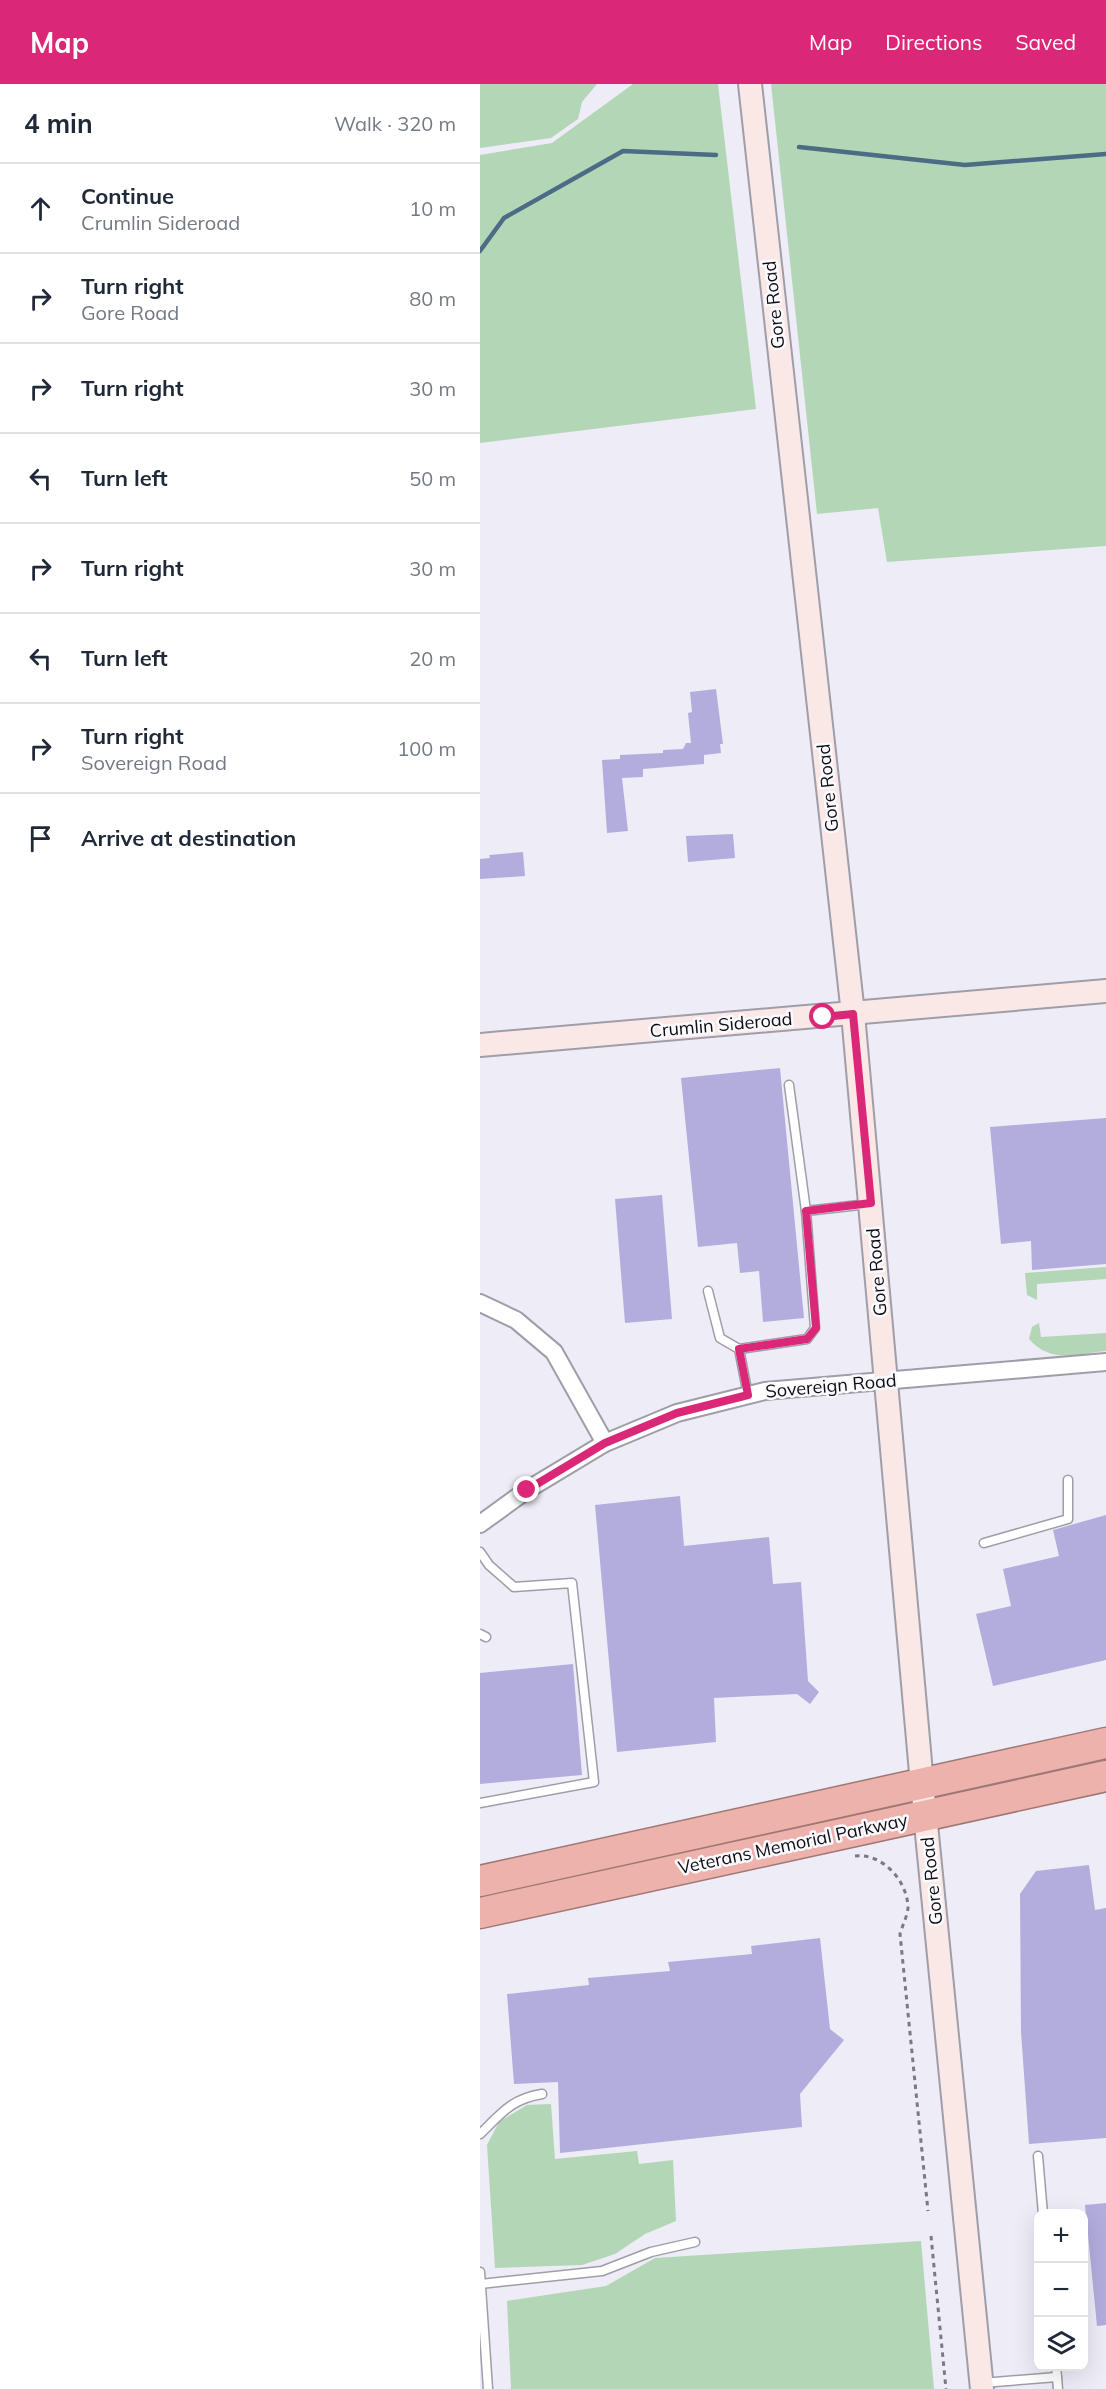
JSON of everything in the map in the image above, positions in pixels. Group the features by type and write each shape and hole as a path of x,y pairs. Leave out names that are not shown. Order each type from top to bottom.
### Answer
{"highway":[{"name":"Veterans Memorial Parkway","path":"480,1881 1106,1743"},
{"name":"Veterans Memorial Parkway","path":"480,1913 1106,1776"}],"main road":[{"name":"Gore Road","path":"750,84 853,1014 922,1784 982,2386"},
{"name":"Crumlin Sideroad","path":"480,1045 1106,991"}],"street":[{"path":"480,1303 516,1320 554,1352 605,1443"},
{"name":"Sovereign Road","path":"480,1524 527,1490 605,1443 677,1413 765,1391 1106,1362"}],"lane":[{"path":"708,1291 720,1338 739,1349 807,1339 816,1328 806,1211 789,1085"},
{"path":"806,1211 871,1203"},
{"path":"739,1349 748,1395"},
{"path":"984,1543 1068,1519 1068,1480"},
{"path":"480,1552 489,1565 514,1587 572,1583 594,1782 480,1803"},
{"path":"480,2134 505,2109 523,2097 542,2094"},
{"path":"1038,2156 1043,2209"},
{"path":"480,2284 602,2271 651,2252 695,2242"},
{"path":"480,2272 488,2389"},
{"path":"1056,2371 1058,2389"},
{"path":"982,2386 1057,2377"}],"path":[{"path":"854,1856 865,1855 894,1872 902,1885 908,1907 900,1935 928,2211"},
{"path":"931,2236 946,2389"}],"green space":[{"path":"480,84 597,84 582,102 578,119 551,138 480,148"},
{"path":"633,84 718,84 756,409 480,443 480,155 552,143"},
{"path":"771,84 1106,84 1106,546 887,562 878,508 817,514"},
{"path":"1106,1267 1106,1279 1037,1284 1037,1300 1027,1295 1025,1273"},
{"path":"1039,1323 1041,1337 1106,1333 1106,1351 1064,1356 1046,1352 1029,1339 1032,1327"},
{"path":"551,2104 555,2159 637,2151 639,2164 673,2160 676,2221 645,2234 615,2254 582,2265 495,2268 487,2145 499,2122 527,2105"},
{"path":"921,2241 934,2389 511,2389 507,2301 606,2286 655,2258"}],"building":[{"path":"716,689 723,744 720,744 721,753 704,755 704,764 643,769 643,777 622,778 628,831 607,833 602,760 620,759 620,755 663,753 663,750 683,749 686,743 691,743 688,713 692,712 690,692"},
{"path":"733,834 735,858 688,862 686,836"},
{"path":"523,852 525,876 480,879 480,859 490,858 489,855"},
{"path":"780,1068 804,1318 763,1322 759,1271 740,1273 737,1243 698,1247 681,1078"},
{"path":"1106,1118 1106,1264 1032,1270 1031,1241 1001,1244 990,1127"},
{"path":"662,1195 672,1319 625,1323 615,1199"},
{"path":"680,1496 684,1546 769,1537 773,1584 801,1582 808,1681 819,1692 810,1704 797,1694 714,1698 716,1742 617,1752 595,1505"},
{"path":"1106,1515 1106,1660 993,1686 976,1614 1011,1606 1003,1569 1059,1556 1053,1530"},
{"path":"573,1664 582,1775 480,1784 480,1673"},
{"path":"1089,1865 1095,1910 1106,1908 1106,2138 1029,2144 1021,2032 1020,1894 1036,1871"},
{"path":"820,1938 830,2029 844,2040 800,2094 802,2127 560,2153 558,2082 514,2084 507,1994 589,1985 588,1978 670,1971 668,1962 752,1954 751,1946"},
{"path":"1106,2203 1106,2325 1097,2326 1088,2235 1088,2209 1085,2209 1085,2205"}],"waterway":[{"path":"799,147 965,165 1106,154"},
{"path":"480,251 504,218 623,151 716,155"}],"route":[{"path":"527,1490 605,1443 677,1413 748,1395 739,1349 807,1339 816,1328 806,1211 871,1203 853,1014 823,1017"}]}
